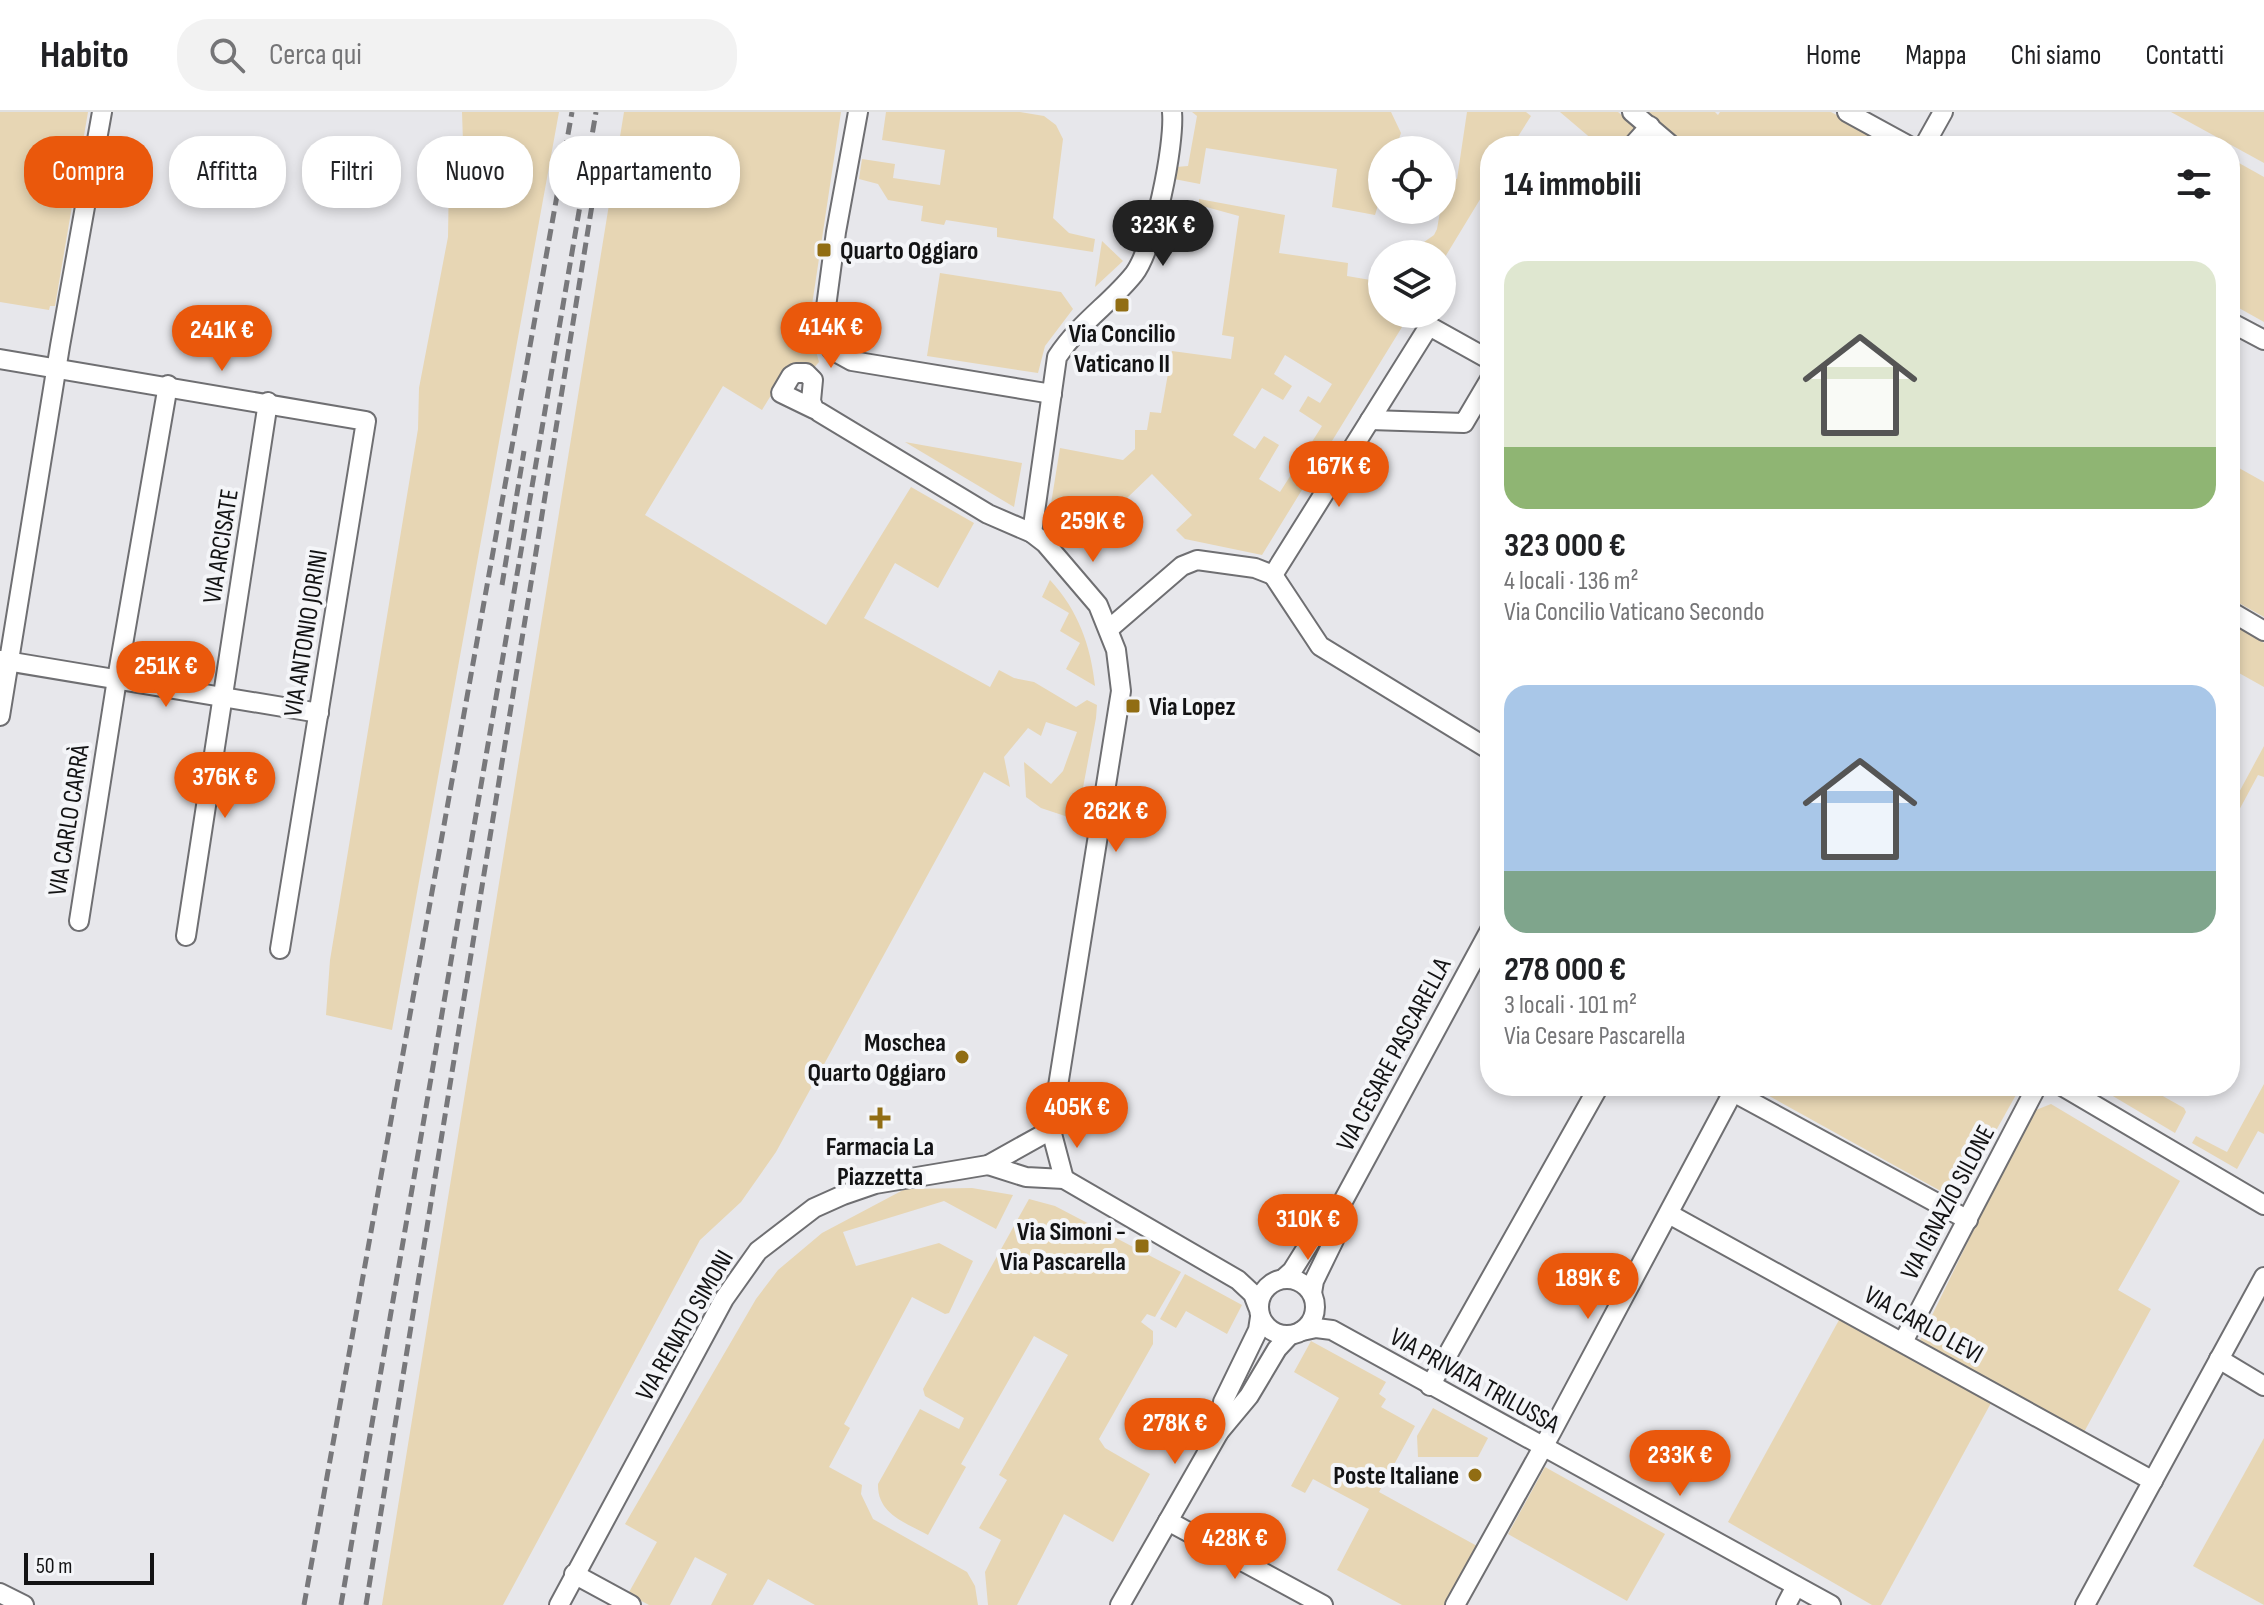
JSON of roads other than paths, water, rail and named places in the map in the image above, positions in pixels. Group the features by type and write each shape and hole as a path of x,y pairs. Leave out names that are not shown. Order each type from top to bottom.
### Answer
{"street":[{"path":"0,716 4,661 102,112"},
{"path":"858,112 836,232 824,322 825,339 832,350 852,361 1052,394"},
{"path":"1032,533 1057,357 1070,338 1132,277 1144,260 1153,235 1163,183 1172,112"},
{"path":"1632,112 1661,136"},
{"path":"1847,112 1891,136"},
{"path":"1930,136 1943,112"},
{"path":"1641,136 1650,126"},
{"path":"1273,575 1429,326 1480,354"},
{"path":"2240,327 2264,340"},
{"path":"0,359 268,402"},
{"name":"VIA CARLO CARRÀ","path":"79,921 168,385"},
{"path":"1370,420 1464,423 1480,396"},
{"name":"VIA ANTONIO JORINI","path":"268,402 366,421 280,949"},
{"name":"VIA ARCISATE","path":"186,936 268,402"},
{"path":"817,410 988,514 1032,533 1083,584 1098,605 1109,629 1120,669 1121,691 1051,1130 1064,1179"},
{"path":"1109,629 1190,562 1197,560 1255,568 1273,575 1320,646 1480,744"},
{"path":"2240,618 2259,630"},
{"path":"4,661 319,713"},
{"name":"VIA CESARE PASCARELLA","path":"1342,1203 1480,962"},
{"path":"1430,1386 1593,1096"},
{"path":"1455,1605 1669,1214 1724,1096"},
{"path":"1740,1096 1968,1220"},
{"name":"VIA IGNAZIO SILONE","path":"1903,1342 2032,1096"},
{"path":"2079,1096 2264,1205"},
{"name":"VIA RENATO SIMONI","path":"559,1605 724,1299 758,1251 814,1208 843,1195 875,1184 988,1165 1051,1130"},
{"name":"VIA RENATO SIMONI","path":"988,1165 1026,1177 1064,1179 1238,1280 1253,1294 1259,1312"},
{"path":"1219,1432 1223,1402 1258,1330 1259,1298 1292,1271 1317,1231 1342,1203"},
{"path":"1120,1605 1219,1432 1249,1396 1277,1349 1312,1321 1314,1281 1334,1240 1342,1203"},
{"name":"VIA CARLO LEVI","path":"1669,1214 2153,1481"},
{"path":"2085,1605 2264,1277"},
{"path":"1238,1280 1255,1285 1298,1281 1313,1301 1322,1321 1332,1330"},
{"path":"1259,1312 1271,1331 1296,1333 1316,1328 1332,1330"},
{"name":"VIA PRIVATA TRILUSSA","path":"1332,1330 1831,1605"},
{"path":"2219,1359 2264,1386"},
{"path":"1168,1521 1323,1605"},
{"path":"574,1574 631,1605"},
{"path":"1786,1605 1796,1586"},
{"path":"0,1593 24,1605"}],"railway":[{"path":"304,1605 572,112"},
{"path":"341,1605 596,112"},
{"path":"366,1605 592,208"},
{"path":"502,585 524,451"}],"place":[{"name":"Quarto Oggiaro","path":"824,250"},
{"name":"Via Concilio Vaticano II","path":"1122,305"},
{"name":"Via Lopez","path":"1133,706"},
{"name":"Moschea Quarto Oggiaro","path":"962,1057"},
{"name":"Farmacia La Piazzetta","path":"880,1118"},
{"name":"Via Simoni - Via Pascarella","path":"1142,1246"},
{"name":"Poste Italiane","path":"1475,1475"}]}
